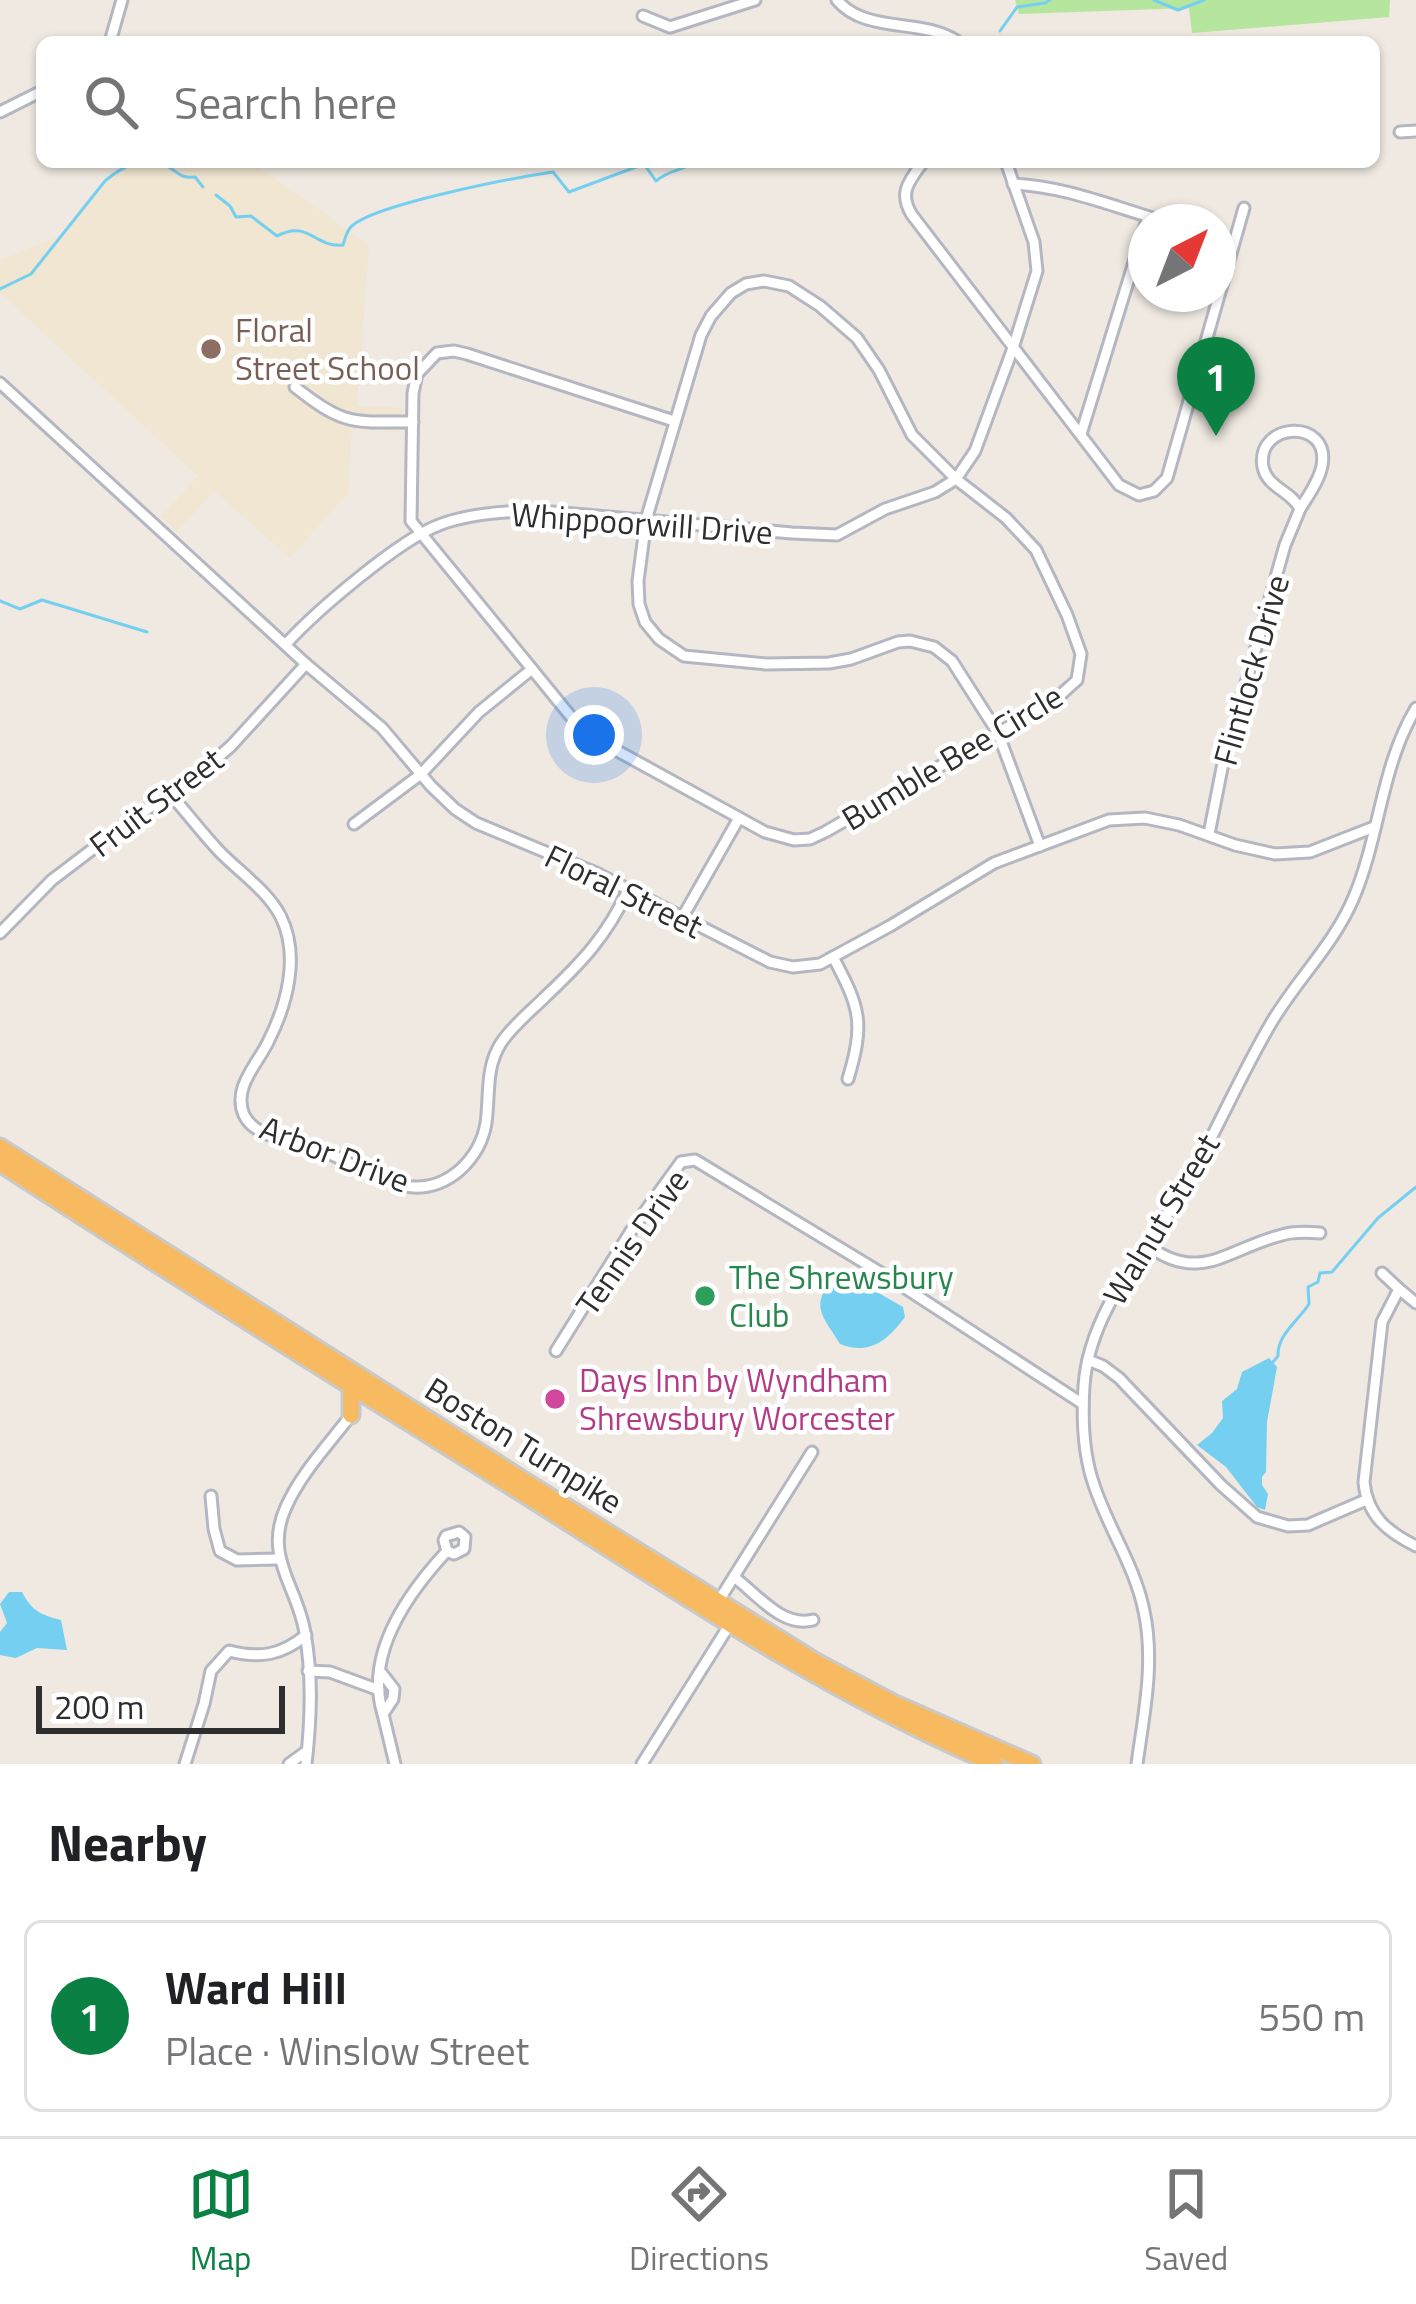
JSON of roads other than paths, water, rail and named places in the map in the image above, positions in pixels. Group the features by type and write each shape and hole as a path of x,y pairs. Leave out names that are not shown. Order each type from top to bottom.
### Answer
{"highway":[{"name":"Boston Turnpike","path":"0,1147 851,1682 1032,1764"},
{"name":"Boston Turnpike","path":"0,1163 730,1624 852,1695 995,1764"},
{"path":"351,1386 351,1414 374,1401"}],"street":[{"path":"112,36 122,0"},
{"path":"643,16 670,27 755,0"},
{"path":"837,0 852,14 947,36"},
{"path":"0,112 36,95"},
{"path":"1400,132 1416,131"},
{"path":"919,168 904,190 905,205 1119,485 1130,492 1147,494 1163,483 1214,312"},
{"path":"956,478 975,451 1013,348 1037,264 1008,168"},
{"path":"1013,184 1031,184 1128,210"},
{"path":"1236,234 1244,208"},
{"path":"1081,434 1128,282"},
{"name":"Bumble Bee Circle","path":"421,534 572,718 592,736 778,837 810,839 998,733 1070,688 1080,671 1081,656 1036,550 912,435 857,338 820,306 782,283 746,284 721,302 701,335 646,520 638,581 642,615 659,640 680,655 817,664 851,659 898,642 934,647 952,661 998,733 1040,846"},
{"path":"421,534 410,512 413,393 421,368 436,352 454,351 674,421"},
{"name":"Floral Street","path":"0,382 382,728 455,808 476,823 585,868 770,962 812,966 890,926 994,862 1117,819 1145,818 1246,848 1290,854 1310,852 1374,827"},
{"path":"295,387 341,418 412,422"},
{"name":"Flintlock Drive","path":"1209,834 1222,767 1285,547 1323,462 1322,450 1306,433 1286,430 1265,450 1262,464 1268,479 1295,499 1300,509"},
{"name":"Whippoorwill Drive","path":"286,644 317,612 421,534 448,522 513,511 837,535 956,478"},
{"name":"Fruit Street","path":"0,933 52,880 231,746 306,664"},
{"path":"354,824 421,773 479,712 532,669"},
{"name":"Walnut Street","path":"1137,1764 1149,1676 1144,1611 1136,1580 1091,1478 1083,1404 1088,1360 1102,1316 1201,1163 1273,1020 1337,933 1356,893 1400,737 1416,708"},
{"name":"Arbor Drive","path":"171,795 214,847 273,905 288,935 286,996 270,1039 242,1087 242,1109 248,1121 257,1129 316,1148 367,1174 414,1187 446,1180 474,1154 484,1130 490,1070 500,1045 600,941 628,890"},
{"path":"682,918 739,818"},
{"path":"833,957 859,1015 848,1078"},
{"name":"Tennis Drive","path":"556,1351 659,1190 681,1162 695,1160 1083,1404"},
{"path":"1147,1245 1173,1261 1193,1264 1213,1262 1282,1235 1320,1233"},
{"path":"1382,1273 1416,1303"},
{"path":"1400,1289 1382,1322 1378,1342 1364,1470 1366,1500 1386,1528 1416,1546"},
{"path":"1088,1360 1119,1378 1257,1517 1288,1526 1308,1525 1366,1500"},
{"path":"306,1764 312,1702 306,1635 284,1579 278,1537 285,1508 351,1414"},
{"path":"718,1602 812,1452"},
{"path":"211,1496 220,1551 237,1560 279,1559"},
{"path":"395,1764 379,1690 385,1646 396,1620 447,1551"},
{"path":"734,1577 790,1620 813,1620"},
{"path":"642,1764 730,1624"},
{"path":"184,1764 212,1670 229,1651 256,1656 286,1650 306,1635"},
{"path":"286,1650 308,1658"},
{"path":"380,1670 394,1689 383,1714"},
{"path":"308,1671 330,1672 379,1690"},
{"path":"289,1764 308,1750"}],"water":[{"path":"829,1284 863,1284 903,1307 905,1317 877,1344 860,1348 840,1344 820,1307"},
{"path":"1269,1358 1277,1367 1262,1477 1268,1494 1265,1510 1257,1507 1226,1467 1197,1445 1223,1418 1222,1401 1237,1389 1242,1372"},
{"path":"9,1592 22,1592 38,1611 61,1620 67,1650 37,1648 16,1658 0,1655 0,1632 7,1623 0,1604"}],"waterway":[{"path":"1000,31 1017,7 1050,0"},
{"path":"1154,0 1178,10 1204,0"},
{"path":"0,289 31,274 105,181 125,168"},
{"path":"169,168 195,177 203,187"},
{"path":"216,195 236,217 251,216 277,236 297,231 343,245 350,228 362,219 446,193 553,172 569,192 633,168"},
{"path":"647,168 656,181 682,168"},
{"path":"0,601 20,609 42,600 147,632"},
{"path":"1273,1362 1284,1335 1309,1304 1308,1287 1318,1282 1320,1273 1332,1272 1378,1218 1416,1187"}],"place":[{"name":"Floral Street School","path":"211,349"},
{"name":"Ward Hill","path":"1216,436"},
{"name":"The Shrewsbury Club","path":"705,1296"},
{"name":"Days Inn by Wyndham Shrewsbury Worcester","path":"555,1399"}]}
